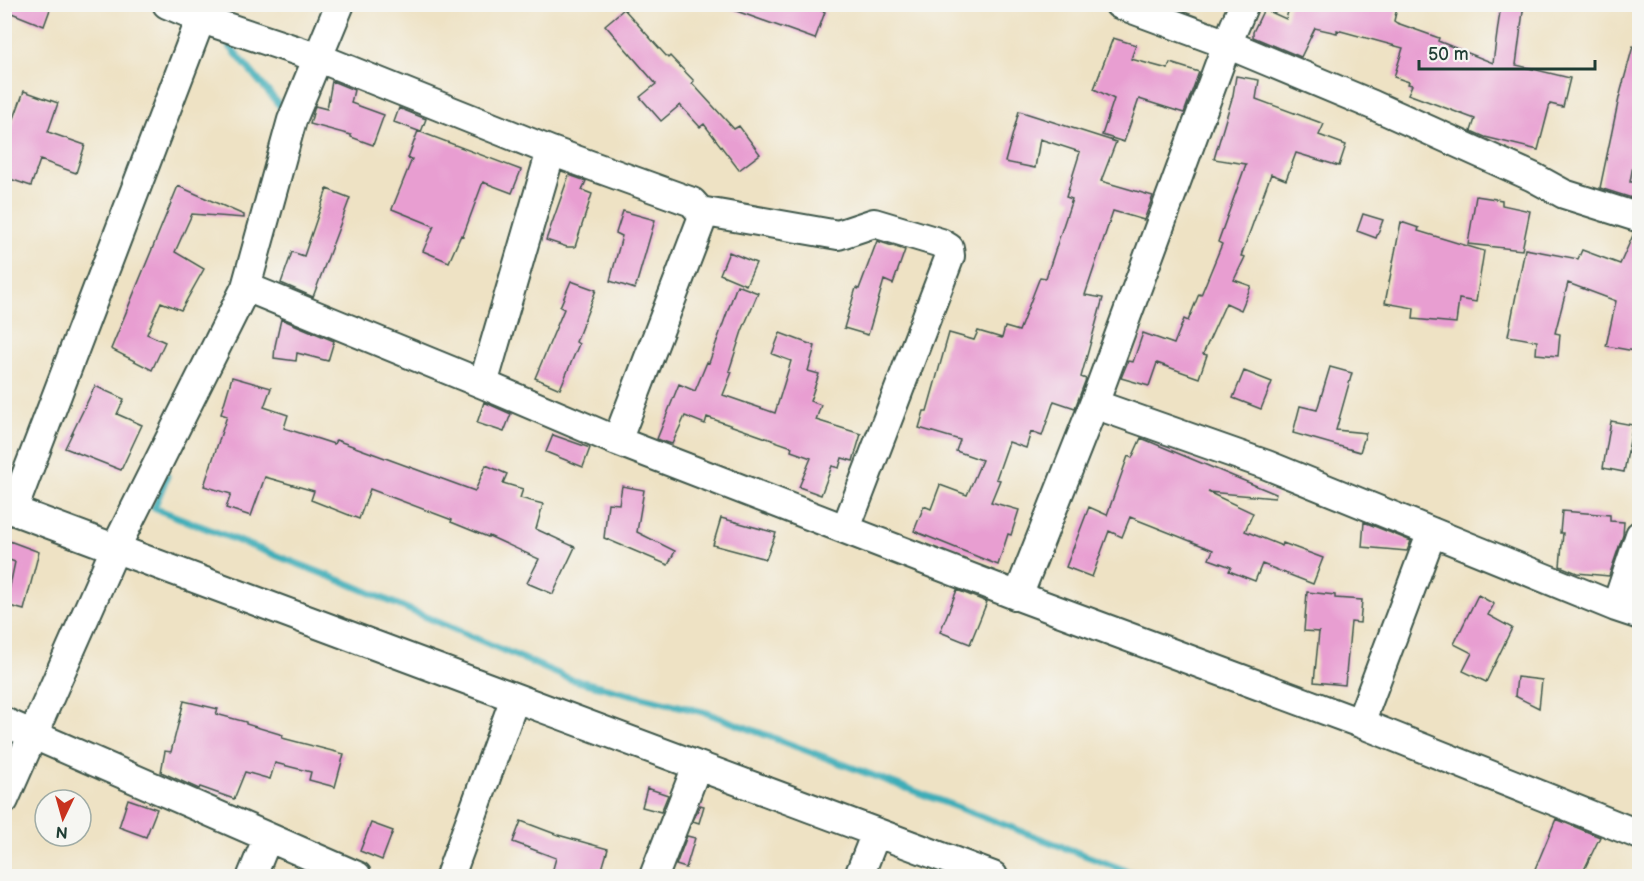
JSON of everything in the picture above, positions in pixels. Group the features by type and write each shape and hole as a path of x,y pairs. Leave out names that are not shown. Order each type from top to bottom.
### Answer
{"street":[{"path":"4,800 115,549 246,287 292,120 340,4"},
{"path":"1119,4 1227,44 1384,110 1533,177 1564,194 1640,218"},
{"path":"1018,596 1094,404 1227,44 1244,4"},
{"path":"170,5 201,18 319,58 551,151 692,202 700,211 702,219 617,441"},
{"path":"201,18 9,509 993,876"},
{"path":"483,384 551,151"},
{"path":"700,211 838,235 874,223 940,243 949,248 950,256 846,528"},
{"path":"246,287 617,441 1018,596 1360,723 1640,835"},
{"path":"1094,404 1267,465 1628,611 1640,535"},
{"path":"1360,723 1432,532"},
{"path":"450,876 515,698"},
{"path":"4,722 357,876"},
{"path":"654,876 697,766"},
{"path":"859,876 876,832"},
{"path":"252,876 267,838"}],"building":[{"path":"4,4 52,4 44,26 4,10"},
{"path":"726,4 804,4 825,12 815,39 725,7"},
{"path":"1290,4 1398,4 1394,21 1397,23 1439,38 1438,41 1493,63 1501,4 1524,4 1516,65 1570,78 1563,107 1550,104 1538,150 1485,137 1471,131 1475,119 1408,94 1412,85 1394,77 1403,48 1337,30 1337,33 1315,28 1301,57 1253,37 1253,32 1264,9 1286,19"},
{"path":"624,9 668,58 670,56 694,81 692,83 734,129 739,126 760,154 739,170 704,124 700,127 680,105 661,121 640,97 656,84 605,25"},
{"path":"1113,38 1136,45 1131,59 1168,69 1170,63 1199,72 1184,113 1139,99 1124,142 1102,135 1114,99 1094,89"},
{"path":"1633,46 1640,47 1640,127 1630,182 1635,182 1632,198 1600,188 1619,98"},
{"path":"1236,76 1259,80 1256,99 1324,124 1319,135 1346,145 1339,166 1296,153 1286,180 1271,174 1241,256 1245,257 1234,280 1251,286 1241,310 1226,303 1203,354 1207,355 1199,378 1157,363 1149,386 1121,378 1128,361 1133,362 1143,333 1174,344 1184,319 1188,321 1199,294 1201,295 1222,244 1218,242 1246,164 1214,159 1233,95"},
{"path":"332,81 354,90 351,103 384,115 373,145 351,137 351,135 310,124 315,106 327,109"},
{"path":"24,91 58,103 48,132 85,145 76,173 40,160 31,186 4,177 4,152"},
{"path":"399,108 426,119 421,132 394,122"},
{"path":"1019,111 1116,142 1101,181 1153,196 1144,220 1113,211 1085,295 1103,298 1081,377 1086,379 1075,408 1054,401 1042,436 1031,432 1026,448 1009,442 996,479 1000,480 991,502 1019,510 998,565 914,531 924,506 931,509 940,485 967,495 982,460 956,451 960,440 919,428 924,411 927,411 949,333 974,340 978,331 1002,338 1005,327 1019,331 1040,277 1046,278 1072,199 1066,197 1080,152 1040,139 1035,168 1005,162"},
{"path":"418,131 521,170 512,193 483,182 463,236 461,235 449,262 423,251 434,226 392,209 412,159 408,158"},
{"path":"569,175 586,181 582,190 592,194 575,247 567,247 546,240"},
{"path":"178,186 244,215 244,218 192,214 175,252 204,269 181,310 161,302 147,334 165,342 152,370 111,349"},
{"path":"327,189 350,198 313,297 281,283 292,252 304,256"},
{"path":"1476,196 1502,200 1502,205 1530,211 1522,250 1468,244"},
{"path":"623,211 655,220 635,289 610,281 622,236 616,233"},
{"path":"1363,214 1383,220 1376,238 1357,231"},
{"path":"1401,222 1419,228 1418,231 1484,251 1476,302 1459,299 1456,323 1413,319 1414,308 1385,303"},
{"path":"1634,233 1640,234 1640,352 1606,346 1616,301 1568,283 1555,333 1560,334 1558,356 1536,354 1537,341 1508,336 1525,249 1578,259 1582,250 1620,264"},
{"path":"877,241 905,250 893,284 884,280 868,335 844,328 856,288 859,289"},
{"path":"729,252 756,263 746,285 720,274"},
{"path":"571,281 596,290 576,342 579,344 560,389 535,378 564,309 560,307"},
{"path":"737,285 758,293 742,331 729,371 732,372 723,395 775,413 791,361 772,354 780,333 815,346 808,371 819,374 810,401 821,405 816,420 861,434 853,461 842,458 839,468 832,466 821,495 799,487 811,458 791,451 792,447 707,417 705,424 685,416 672,444 657,439 679,384 695,391 707,362 709,363"},
{"path":"281,319 334,341 328,361 297,353 296,361 274,358"},
{"path":"1330,367 1352,373 1336,430 1366,433 1360,452 1293,433 1300,406 1317,410"},
{"path":"1244,371 1272,382 1261,409 1233,398"},
{"path":"232,377 271,388 264,407 288,415 284,428 334,444 336,440 475,491 486,465 507,474 503,483 523,489 520,498 543,504 536,529 575,547 553,594 527,583 539,559 489,536 451,522 452,520 370,489 359,519 311,500 314,491 265,477 251,516 226,508 231,494 204,486 227,416 221,414"},
{"path":"95,386 124,399 117,414 142,425 121,470 65,448"},
{"path":"484,402 511,414 504,432 477,423"},
{"path":"1611,421 1633,425 1624,472 1603,468"},
{"path":"553,435 590,448 583,467 546,452"},
{"path":"1141,438 1276,494 1275,498 1208,492 1253,513 1245,531 1282,546 1283,543 1323,558 1313,584 1262,564 1255,581 1229,571 1231,567 1209,559 1213,550 1130,517 1122,537 1109,531 1092,577 1066,567 1089,507 1107,515 1128,456 1132,458"},
{"path":"622,486 644,490 637,532 675,551 668,565 604,538 608,503 619,504"},
{"path":"1562,511 1610,515 1610,521 1624,522 1623,535 1609,576 1577,573 1560,566"},
{"path":"721,518 776,533 766,559 713,545"},
{"path":"1364,522 1411,541 1407,551 1362,547"},
{"path":"4,539 39,552 24,610 6,605 15,562 4,558"},
{"path":"957,590 987,602 970,644 940,632"},
{"path":"1307,592 1335,595 1335,598 1362,600 1360,623 1351,622 1345,685 1314,682 1319,632 1304,631"},
{"path":"1478,595 1494,604 1488,615 1512,628 1486,682 1463,671 1472,653 1454,644"},
{"path":"1517,677 1542,680 1539,708 1515,696"},
{"path":"184,701 218,709 216,714 283,735 282,738 344,754 335,787 309,780 311,772 275,763 270,779 245,772 234,799 200,787 199,789 161,772 165,751 171,752"},
{"path":"647,788 668,795 661,812 642,807"},
{"path":"128,799 157,809 146,837 119,827"},
{"path":"700,805 704,806 699,823 693,821"},
{"path":"1556,819 1600,837 1581,876 1532,876"},
{"path":"521,821 558,835 608,849 600,876 551,876 556,858 513,842"},
{"path":"371,823 393,831 382,860 360,851"},
{"path":"687,836 695,838 686,868 676,865"}],"waterway":[{"path":"222,37 286,113"},
{"path":"167,476 154,508 352,585 570,679 707,713 1140,876"}]}
